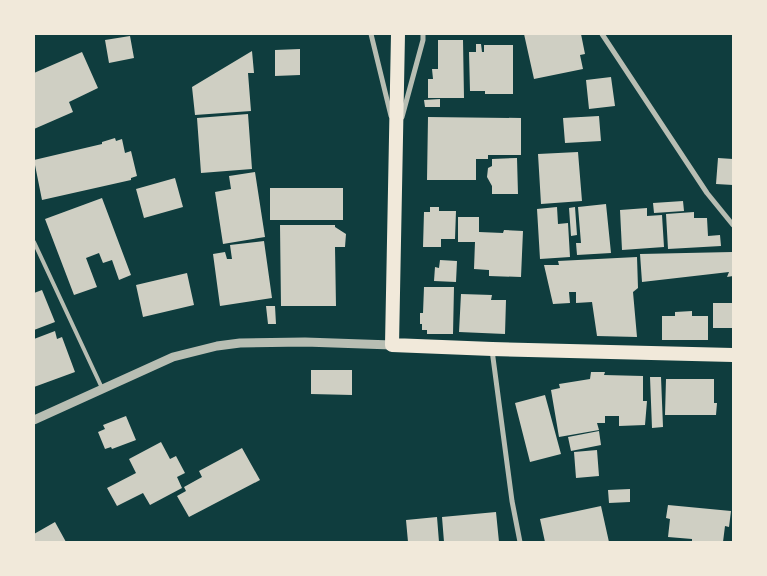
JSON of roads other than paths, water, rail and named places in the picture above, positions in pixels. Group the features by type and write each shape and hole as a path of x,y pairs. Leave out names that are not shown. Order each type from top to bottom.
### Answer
{"highway":[{"path":"398,34 392,345 733,355"}],"street":[{"path":"371,34 396,137"},
{"path":"396,137 423,40 423,34"},
{"path":"602,34 707,193 733,225"},
{"path":"34,420 173,356 217,346 240,343 305,342 392,345"},
{"path":"492,349 512,501 520,542"}],"lane":[{"path":"34,242 102,388"}]}
